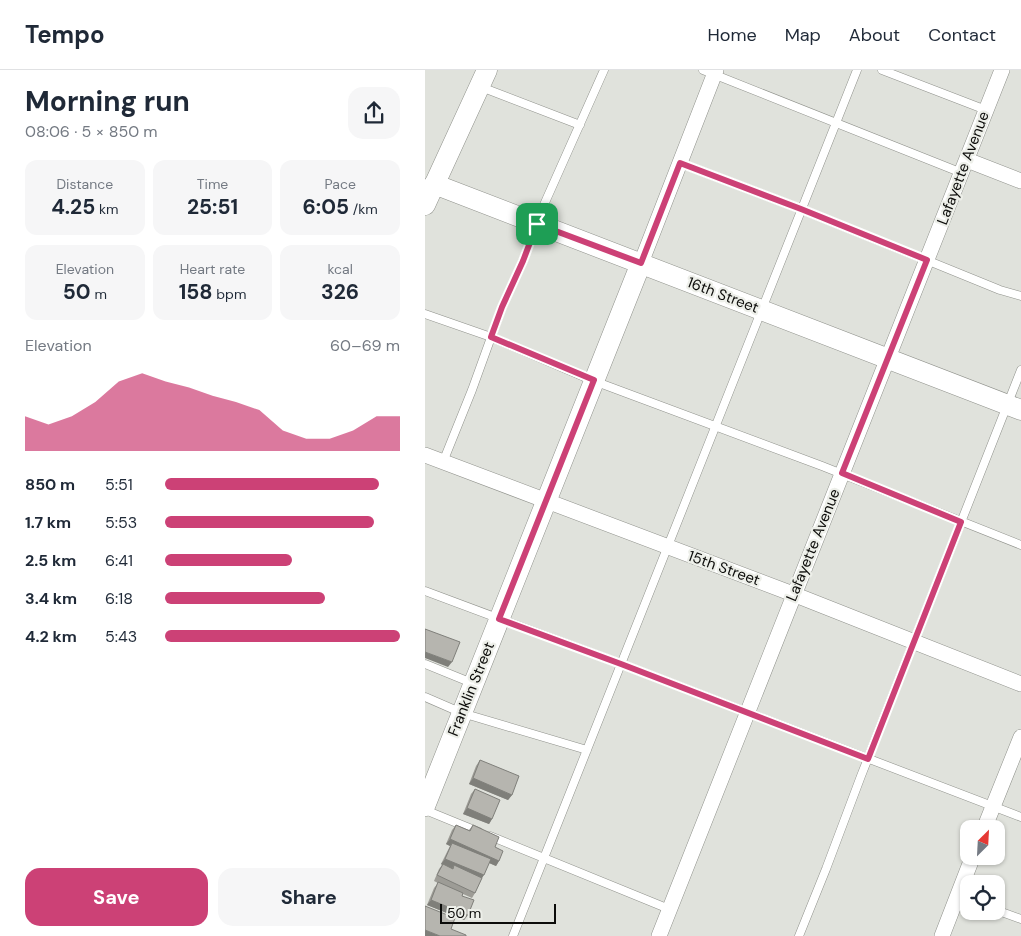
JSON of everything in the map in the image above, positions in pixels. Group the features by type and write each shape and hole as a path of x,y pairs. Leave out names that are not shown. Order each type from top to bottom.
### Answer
{"street":[{"name":"Lafayette Avenue","path":"659,936 1002,70"},
{"name":"Franklin Street","path":"425,806 433,778 462,713 680,163 711,71"},
{"path":"425,205 430,183 483,78"},
{"path":"964,166 1021,181"},
{"name":"16th Street","path":"430,183 1014,408"},
{"name":"15th Street","path":"425,455 793,594 1021,684"},
{"path":"988,820 1021,737"},
{"path":"942,936 961,896 970,865"}],"lane":[{"path":"443,462 502,307 605,70"},
{"path":"513,936 857,70"},
{"path":"882,70 986,110"},
{"path":"711,71 835,123 964,166"},
{"path":"483,78 580,125"},
{"path":"680,163 801,209 1000,290 1021,296"},
{"path":"425,314 491,337 594,380 842,473 1021,545"},
{"path":"799,936 961,522 1014,408 1021,370"},
{"path":"425,591 1021,817"},
{"path":"425,664 473,683"},
{"path":"425,697 462,713 587,750"},
{"path":"425,810 669,909"},
{"path":"1005,914 1021,920"}],"building":[{"path":"425,629 460,642 452,662 425,652"},
{"path":"480,760 519,776 512,795 473,778"},
{"path":"475,789 500,800 492,819 467,808"},
{"path":"456,825 470,831 473,825 499,837 495,847 503,851 499,861 450,839"},
{"path":"452,843 491,859 484,875 445,859"},
{"path":"443,864 453,869 454,865 482,878 475,893 437,875"},
{"path":"438,882 463,893 462,896 474,900 468,915 431,900"},
{"path":"425,906 455,918 451,929 466,936 440,936 425,930"}],"route":[{"path":"680,163 927,260 842,473 961,522 868,759 499,619 594,380 491,337 537,224 641,263 680,163"}]}
